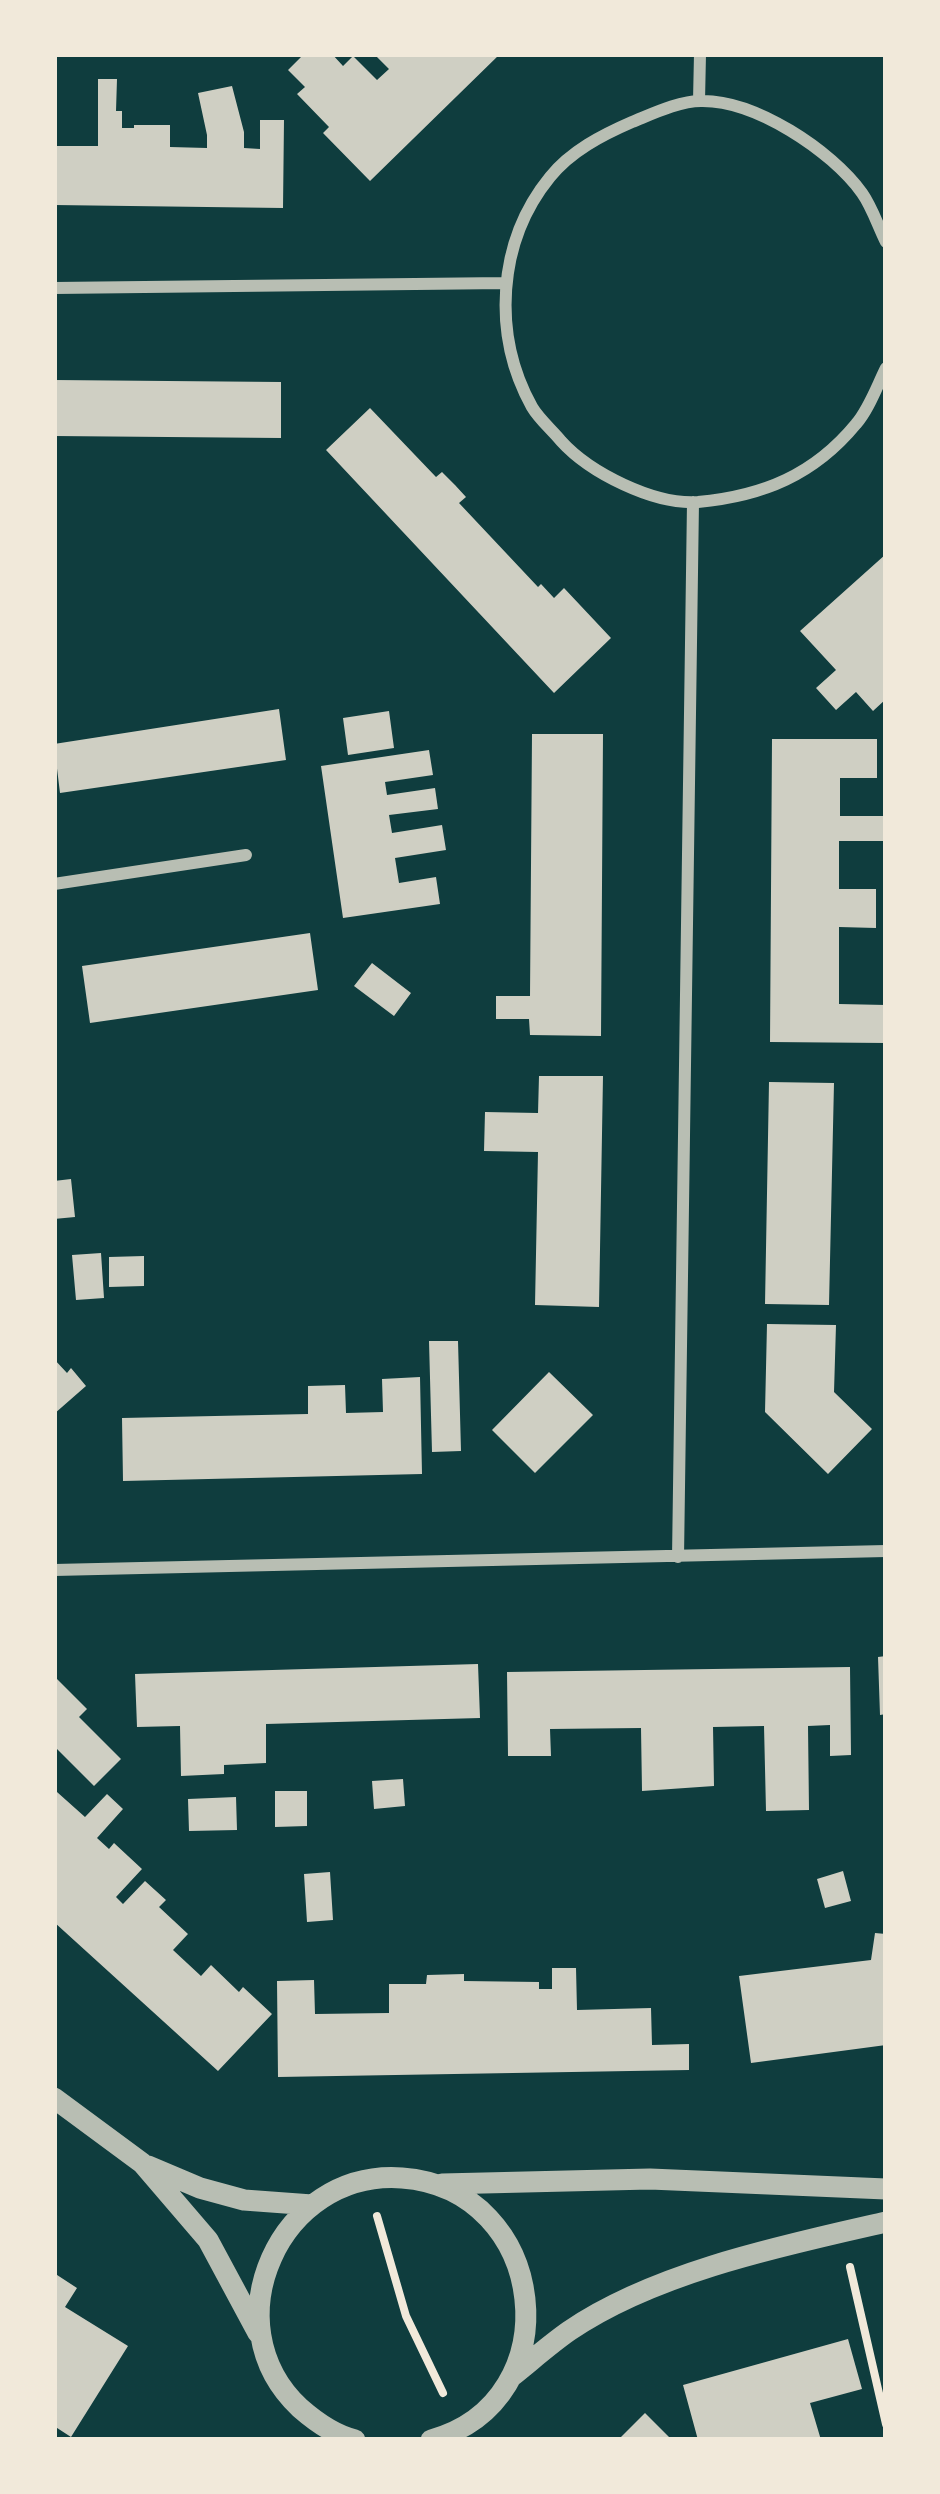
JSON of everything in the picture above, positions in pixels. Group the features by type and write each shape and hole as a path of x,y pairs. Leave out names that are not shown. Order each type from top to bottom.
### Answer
{"street":[{"path":"699,101 700,54"},
{"path":"886,242 862,194 821,150 736,106 699,101 596,138 551,176 520,225 505,283 508,348 533,409 577,458 634,490 693,502 760,492 815,465 858,422 886,368"},
{"path":"54,288 505,283"},
{"path":"678,1557 693,502"},
{"path":"54,884 246,854"},
{"path":"54,1570 886,1551"},
{"path":"54,2098 142,2164 208,2240 261,2339 272,2370 314,2430 355,2440"},
{"path":"142,2164 244,2200 312,2205"},
{"path":"261,2339 259,2301 267,2265 285,2232 312,2205 338,2189 367,2180 401,2178 435,2184 650,2179 886,2189"},
{"path":"435,2184 472,2203 501,2232 520,2268 528,2306 524,2343 510,2378"},
{"path":"446,2436 489,2406 510,2378 571,2330 646,2289 782,2246 886,2222"}],"path":[{"path":"367,2180 446,2436"},
{"path":"842,2232 886,2424"}],"building":[{"path":"298,54 332,54 343,66 353,56 377,80 389,69 374,54 500,54 370,181 323,133 329,127 297,94 305,87 288,70 301,57"},
{"path":"98,79 117,79 116,111 122,111 122,128 170,125 170,147 207,148 198,93 232,86 244,148 260,149 260,120 284,120 283,208 54,205 54,146 98,146"},
{"path":"54,380 281,382 281,438 54,436"},
{"path":"370,408 436,477 442,472 455,485 466,497 459,503 538,587 541,584 554,598 564,588 611,638 554,693 326,450"},
{"path":"886,554 886,699 873,711 856,692 836,710 816,688 836,670 800,631"},
{"path":"279,709 286,760 60,793 54,744"},
{"path":"389,711 394,748 348,755 343,718"},
{"path":"532,734 603,734 601,1036 530,1035 529,1019 496,1019 496,996 530,996"},
{"path":"772,739 877,739 877,778 840,778 840,816 886,816 886,841 839,841 839,889 876,889 876,928 839,927 839,1004 886,1005 886,1043 770,1042"},
{"path":"429,750 433,775 385,782 387,795 435,788 438,809 389,815 392,833 442,825 446,850 395,858 399,883 436,877 440,904 343,918 321,766"},
{"path":"310,933 318,990 90,1023 82,966"},
{"path":"372,963 411,993 394,1016 354,986"},
{"path":"539,1076 603,1076 599,1307 535,1305 538,1152 484,1151 485,1112 538,1113"},
{"path":"769,1082 834,1083 829,1305 765,1304"},
{"path":"71,1179 75,1217 54,1219 54,1181"},
{"path":"101,1253 104,1298 76,1300 72,1255"},
{"path":"144,1256 144,1286 109,1287 109,1257"},
{"path":"767,1324 836,1325 834,1392 872,1429 828,1474 765,1412"},
{"path":"429,1341 458,1341 461,1451 432,1452"},
{"path":"54,1359 67,1373 71,1368 86,1386 54,1414"},
{"path":"549,1372 593,1415 535,1473 492,1430"},
{"path":"420,1377 422,1474 123,1481 122,1418 308,1414 308,1386 345,1385 346,1413 383,1412 382,1379"},
{"path":"886,1656 886,1714 880,1715 878,1657"},
{"path":"478,1664 480,1718 266,1724 266,1763 224,1765 224,1774 181,1776 180,1726 137,1727 135,1674"},
{"path":"850,1667 851,1755 830,1756 830,1725 808,1726 809,1810 766,1811 764,1726 713,1727 714,1786 642,1791 641,1728 550,1729 551,1756 508,1756 507,1672"},
{"path":"54,1676 87,1709 79,1717 121,1759 94,1786 54,1746"},
{"path":"403,1779 405,1806 374,1809 372,1781"},
{"path":"275,1791 307,1791 307,1826 275,1827"},
{"path":"57,1792 85,1817 107,1794 123,1809 97,1838 109,1849 114,1843 142,1869 116,1897 123,1904 145,1881 166,1900 159,1907 188,1934 173,1950 201,1976 211,1965 272,2014 218,2071 54,1922"},
{"path":"236,1797 237,1830 189,1831 188,1799"},
{"path":"843,1871 851,1901 825,1908 817,1879"},
{"path":"330,1872 333,1920 307,1922 304,1874"},
{"path":"875,1933 886,1934 886,2045 751,2063 739,1976 871,1960"},
{"path":"552,1968 576,1968 577,2010 651,2008 652,2045 689,2044 689,2070 278,2077 277,1981 314,1980 315,2014 389,2013 389,1984 426,1984 427,1975 464,1974 464,1981 539,1982 539,1989 552,1989"},
{"path":"54,2273 77,2288 65,2307 128,2346 71,2437 54,2426"},
{"path":"848,2339 862,2389 810,2403 821,2440 698,2440 683,2385"},
{"path":"645,2413 672,2440 618,2440"}]}
